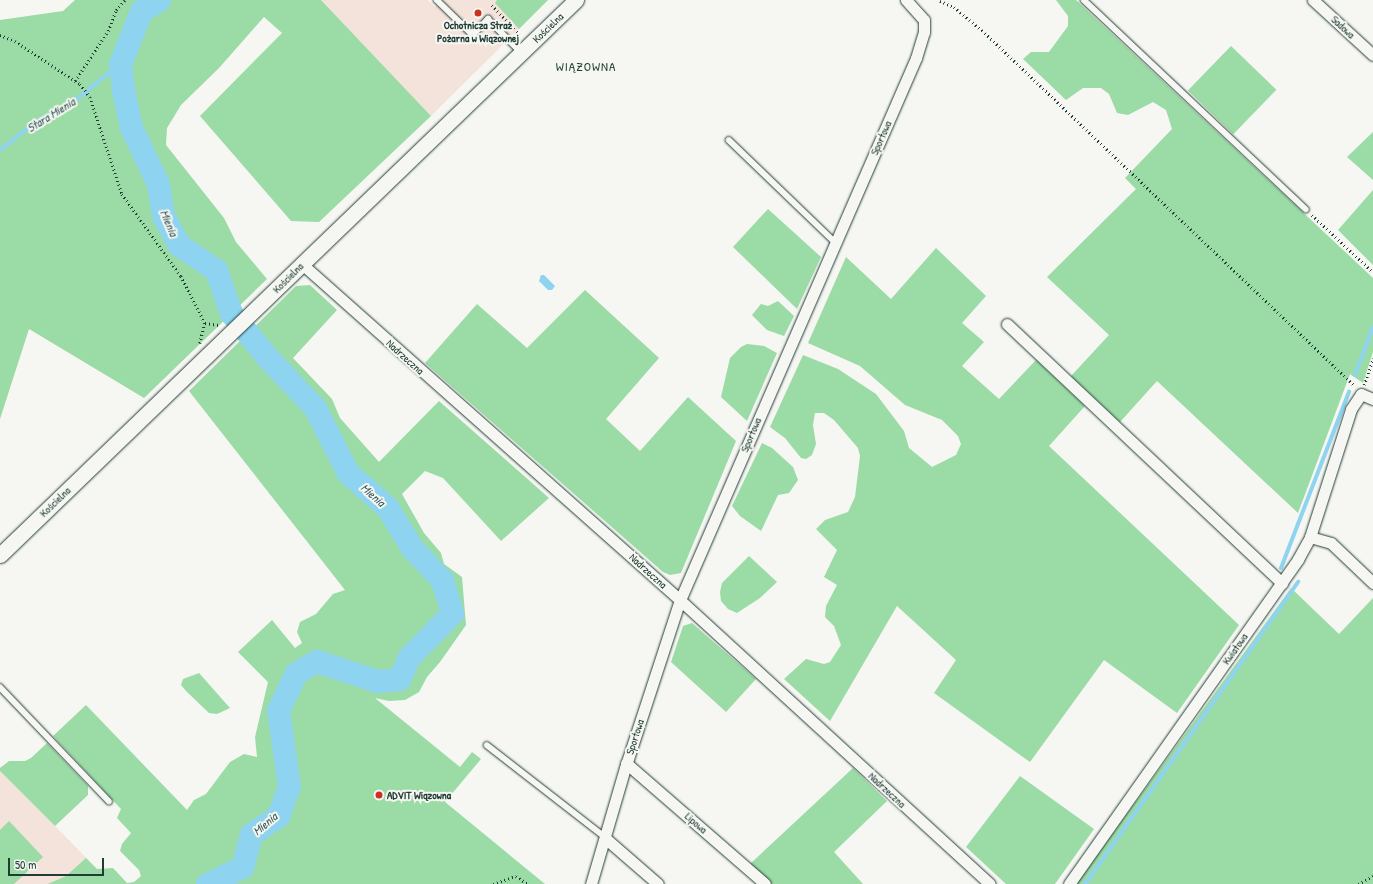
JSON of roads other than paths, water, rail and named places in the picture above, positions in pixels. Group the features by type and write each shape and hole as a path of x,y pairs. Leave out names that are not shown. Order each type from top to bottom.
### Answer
{"street":[{"name":"Kościelna","path":"0,555 247,319 302,264 576,0"},
{"name":"Sportowa","path":"591,884 626,763 680,600 916,58 924,32 924,20 906,0"},
{"name":"Sadowa","path":"1313,0 1373,55"},
{"name":"Nadrzeczna","path":"302,264 680,600 990,884"},
{"path":"1007,324 1282,583"},
{"name":"Kwiatowa","path":"1069,884 1282,583 1310,537 1352,409 1361,394 1373,399"},
{"path":"1310,537 1331,544 1373,583"},
{"name":"Lipowa","path":"626,763 765,884"},
{"path":"605,838 658,884"}],"lane":[{"path":"437,0 472,35 488,19 522,52"},
{"path":"1084,0 1306,209"},
{"path":"729,140 835,242"},
{"path":"0,687 109,801"},
{"path":"487,745 605,838"}],"water":[{"path":"541,275 544,275 555,286 552,290 548,290 539,281"}],"waterway":[{"name":"Mienia","path":"159,0 141,11 120,64 123,90 131,127 158,184 163,215 179,245 216,270 231,313 267,357 315,408 348,473 387,507 412,548 442,580 452,613 409,657 399,679 377,681 316,661 296,673 278,710 289,786 278,816 251,834 242,867 207,884"},
{"name":"Stara Mienia","path":"0,150 37,121 66,108 120,64"},
{"path":"1355,375 1373,327"},
{"path":"1281,568 1349,392"},
{"path":"1085,884 1298,582"}],"place":[{"name":"Ochotnicza Straż Pożarna w Wiązownej","path":"478,13"},
{"name":"ADVIT Wiązowna","path":"379,795"}],"district":[{"name":"WIĄZOWNA","path":"586,66"}]}
